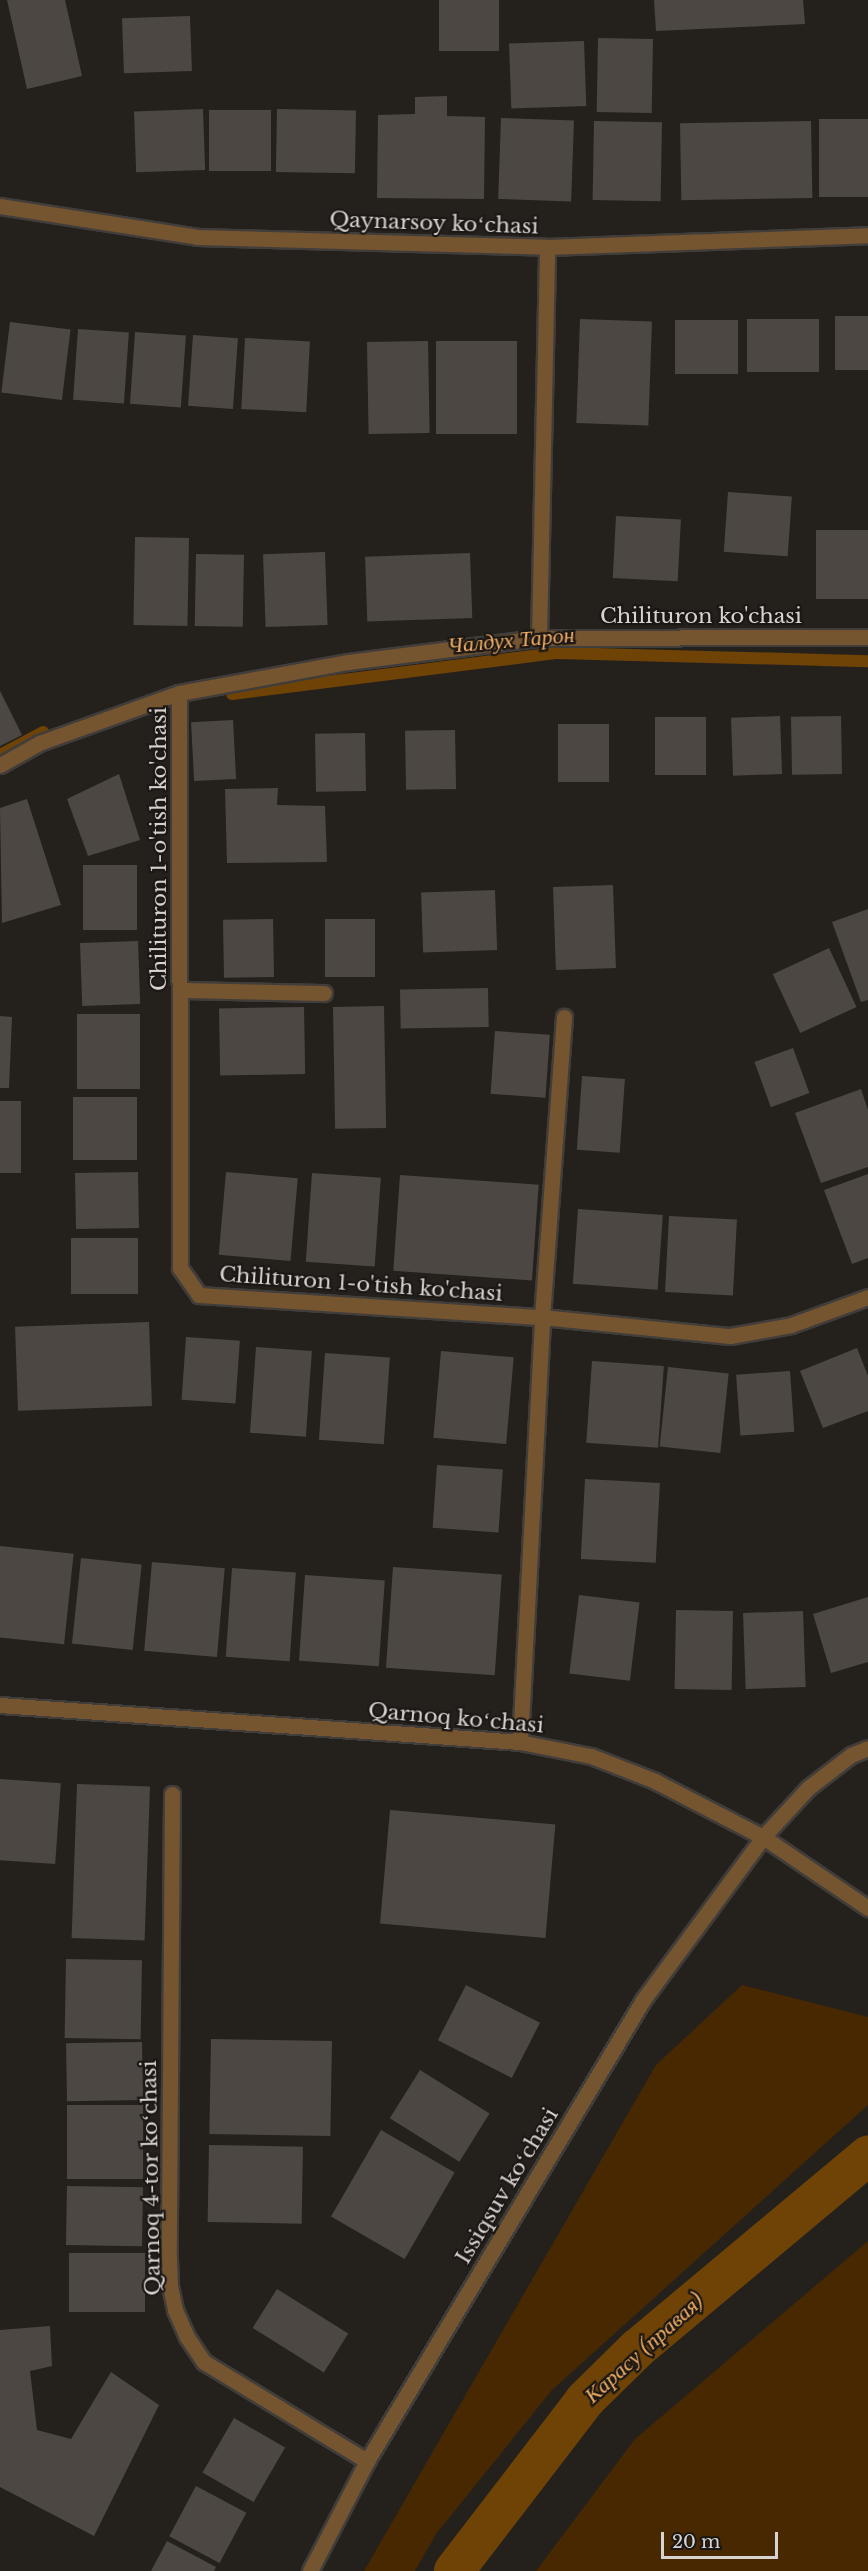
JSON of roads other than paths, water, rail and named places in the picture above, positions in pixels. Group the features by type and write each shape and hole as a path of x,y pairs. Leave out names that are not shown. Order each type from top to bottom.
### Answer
{"street":[{"name":"Qaynarsoy koʻchasi","path":"0,206 197,237 548,247 868,235"},
{"path":"539,638 548,247"},
{"name":"Chilituron ko'chasi","path":"0,765 39,743 179,693 348,662 539,638 868,637"},
{"name":"Chilituron 1-o'tish ko'chasi","path":"179,693 180,1268 199,1295 542,1317 730,1336 791,1325 868,1296"},
{"path":"180,990 324,993"},
{"path":"520,1742 542,1317 564,1017"},
{"name":"Qarnoq koʻchasi","path":"0,1705 520,1742 591,1756 634,1772 764,1837 868,1908"},
{"name":"Issiqsuv koʻchasi","path":"310,2571 367,2461 643,2000 764,1837 808,1788 851,1755 868,1748"},
{"name":"Qarnoq 4-tor koʻchasi","path":"172,1794 169,2258 170,2286 175,2310 187,2337 204,2362 367,2461"}],"waterway":[{"name":"Чалдух Тарон","path":"232,694 557,653 868,661"},
{"name":"Чалдух Тарон","path":"0,755 43,732"},
{"name":"Карасу (правая)","path":"454,2571 585,2400 638,2348 868,2156"}]}
